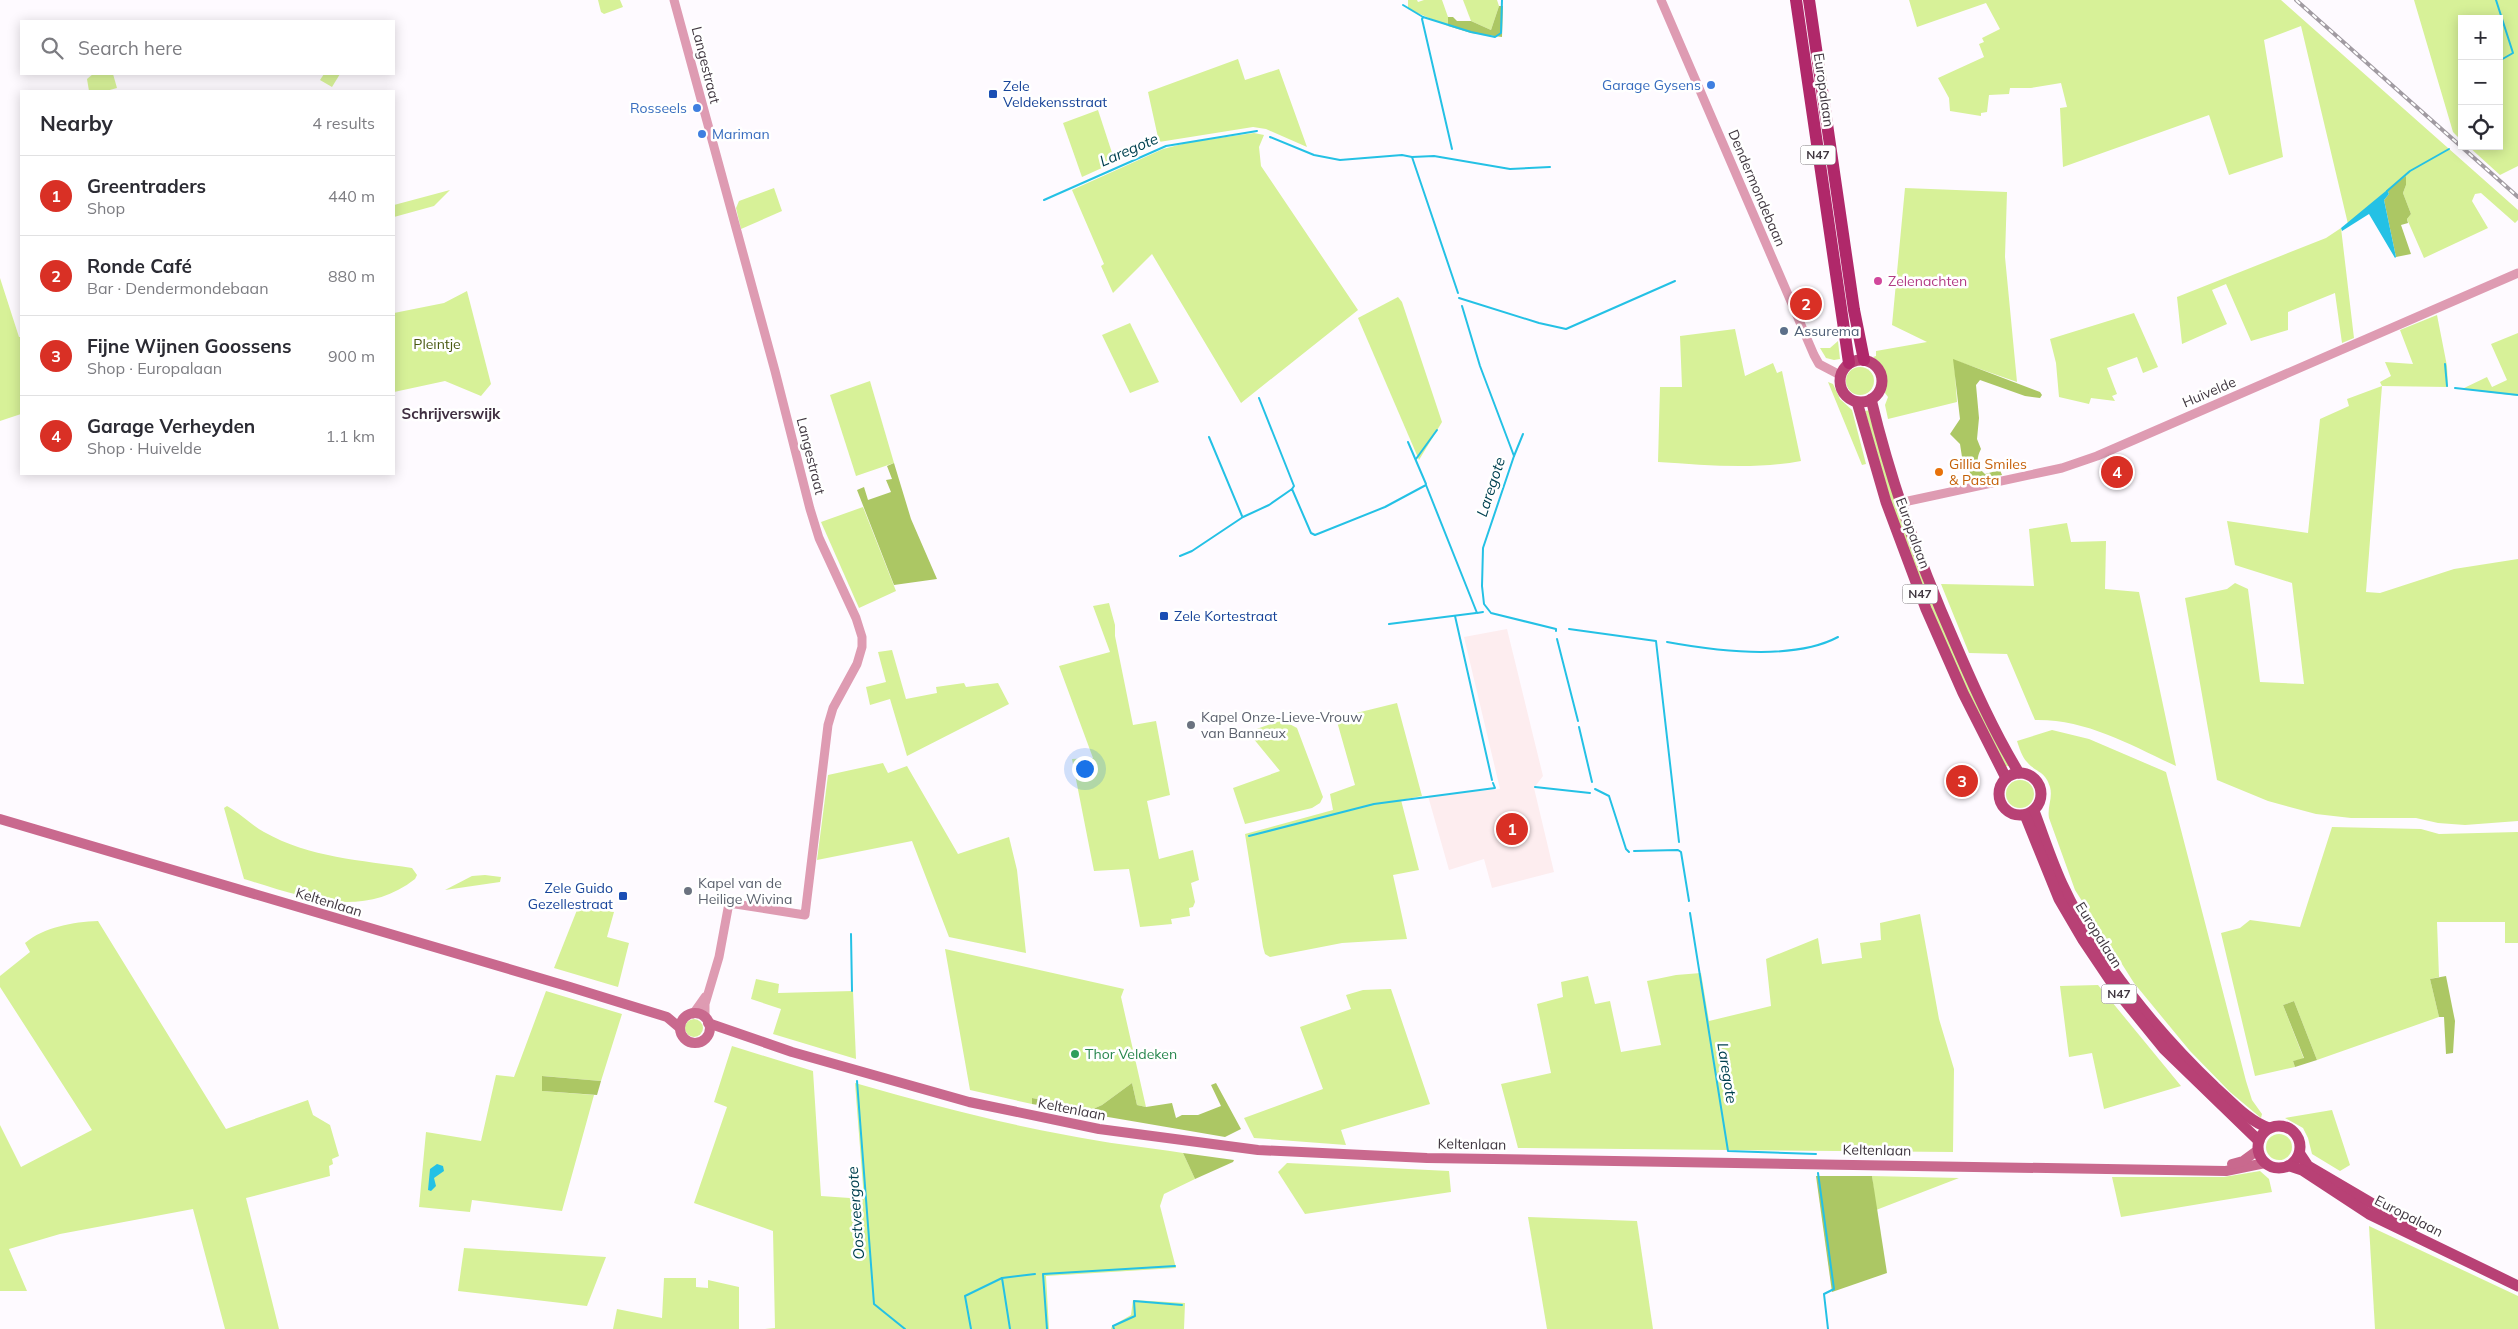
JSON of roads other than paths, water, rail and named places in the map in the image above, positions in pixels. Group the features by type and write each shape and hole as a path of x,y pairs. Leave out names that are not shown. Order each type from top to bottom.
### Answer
{"highway":[{"name":"Europalaan","path":"1796,0 1849,363"},
{"name":"Europalaan","path":"1809,0 1854,310 1864,360"}],"main road":[{"path":"1840,375 1849,363 1864,360 1877,368 1881,376 1879,391 1871,399 1857,402"},
{"name":"Europalaan","path":"1840,375 1842,391 1847,397 1857,402 1886,502 1919,591 1963,693 2006,778"},
{"name":"Europalaan","path":"1871,399 1899,503 1928,581 1966,670 2019,773"},
{"path":"2019,773 2033,777 2041,788 2042,798 2030,813 2013,814 2001,803 2000,787 2006,778 2019,773"},
{"name":"Europalaan","path":"2030,813 2065,890 2085,926 2120,978 2152,1020 2207,1078 2250,1118 2269,1128 2283,1126 2296,1133 2301,1147 2300,1154 2308,1166 2321,1175 2412,1227 2518,1281"},
{"name":"Europalaan","path":"2030,813 2059,899 2083,940 2120,995 2164,1049 2258,1146 2264,1163 2278,1169 2290,1166 2302,1170 2369,1214 2518,1286"},
{"name":"Keltenlaan","path":"0,819 650,1011 667,1017 680,1028 682,1036 688,1041 699,1042 706,1038 724,1035 750,1039"},
{"name":"Keltenlaan","path":"650,1011 678,1016 691,1014 750,1039 909,1086 1042,1118 1138,1135 1258,1150 1427,1158 2207,1169 2226,1171 2264,1163"},
{"path":"680,1028 683,1018 691,1014"},
{"path":"706,1038 709,1030 707,1020"},
{"path":"2258,1146 2269,1128"},
{"name":"Keltenlaan","path":"2207,1169 2243,1161 2258,1146"},
{"path":"2290,1166 2300,1154"}],"street":[{"name":"Langestraat","path":"674,0 775,371 810,509 819,538 856,618 862,637 862,647 857,664 833,708 828,725 805,915 729,903 719,957 708,990"},
{"name":"Dendermondebaan","path":"1662,0 1814,355 1819,364 1840,375"},
{"name":"Huivelde","path":"1899,503 2062,468 2097,456 2518,273"},
{"path":"691,1014 708,990"},
{"path":"707,1020 708,990"}],"water":[{"path":"2387,190 2389,194 2384,200 2395,258 2369,214 2342,231 2341,228"},
{"path":"437,1164 443,1166 444,1171 434,1178 436,1186 431,1191 428,1190 430,1169"}],"waterway":[{"path":"1452,149 1422,19 1423,17 1471,32 1495,37 1501,33 1502,0"},
{"path":"2496,0 2513,53 2501,60"},
{"path":"1403,5 1423,17"},
{"name":"Laregote","path":"1044,200 1166,146 1257,131"},
{"name":"Laregote","path":"1270,137 1314,155 1340,160 1402,155 1412,157 1458,293"},
{"path":"2387,191 2410,171 2449,149"},
{"path":"1412,157 1434,156 1510,169 1550,167"},
{"path":"1459,298 1539,323 1566,329 1675,281"},
{"name":"Laregote","path":"1462,306 1480,366 1514,456 1483,548 1482,586 1484,604 1491,613 1556,629 1556,631"},
{"path":"2445,364 2447,386"},
{"path":"2455,388 2518,395"},
{"path":"1259,398 1294,486 1292,489"},
{"path":"1416,459 1437,430"},
{"path":"1514,456 1523,434"},
{"path":"1209,437 1242,516"},
{"path":"1408,442 1426,484"},
{"path":"1180,556 1192,551 1243,517 1269,505 1292,489 1311,533 1315,535 1385,507 1426,485 1477,613 1483,612"},
{"path":"1389,624 1476,613"},
{"path":"1455,616 1492,780"},
{"path":"1569,629 1656,641 1679,842"},
{"path":"1667,642 1731,651 1777,652 1820,644 1838,637"},
{"name":"Laregote","path":"1557,639 1578,721"},
{"name":"Laregote","path":"1579,727 1592,782"},
{"path":"1249,836 1374,804 1495,788 1493,783"},
{"path":"1535,787 1590,793"},
{"name":"Laregote","path":"1595,789 1609,796 1626,849 1629,852"},
{"name":"Laregote","path":"1634,851 1678,850 1681,852 1689,901"},
{"name":"Laregote","path":"1690,913 1728,1151 1816,1154"},
{"name":"Oostveergote","path":"851,934 852,991"},
{"name":"Oostveergote","path":"857,1081 874,1304 905,1329"},
{"name":"Laregote","path":"1818,1173 1834,1289 1824,1294 1828,1329"},
{"path":"1047,1329 1043,1274 1175,1266"},
{"path":"1010,1329 1002,1278 1035,1274"},
{"path":"971,1329 965,1296 1002,1278"},
{"path":"1114,1329 1113,1326 1135,1316 1134,1301 1182,1305"}],"railway":[{"path":"2296,0 2518,197"}],"place":[{"name":"Garage Gysens","path":"1711,85"},
{"name":"Zele Veldekensstraat","path":"993,94"},
{"name":"Rosseels","path":"697,108"},
{"name":"Mariman","path":"702,134"},
{"name":"Zelenachten","path":"1878,281"},
{"name":"Ronde Café","path":"1806,304"},
{"name":"Assurema","path":"1784,331"},
{"name":"Gillia Smiles & Pasta","path":"1939,472"},
{"name":"Garage Verheyden","path":"2117,472"},
{"name":"Zele Kortestraat","path":"1164,616"},
{"name":"Kapel Onze-Lieve-Vrouw van Banneux","path":"1191,725"},
{"name":"Fijne Wijnen Goossens","path":"1962,781"},
{"name":"Greentraders","path":"1512,829"},
{"name":"Kapel van de Heilige Wivina","path":"688,891"},
{"name":"Zele Guido Gezellestraat","path":"623,896"},
{"name":"Thor Veldeken","path":"1075,1054"}],"district":[{"name":"Schrijverswijk","path":"451,414"}],"park label":[{"name":"Pleintje","path":"437,344"}]}
